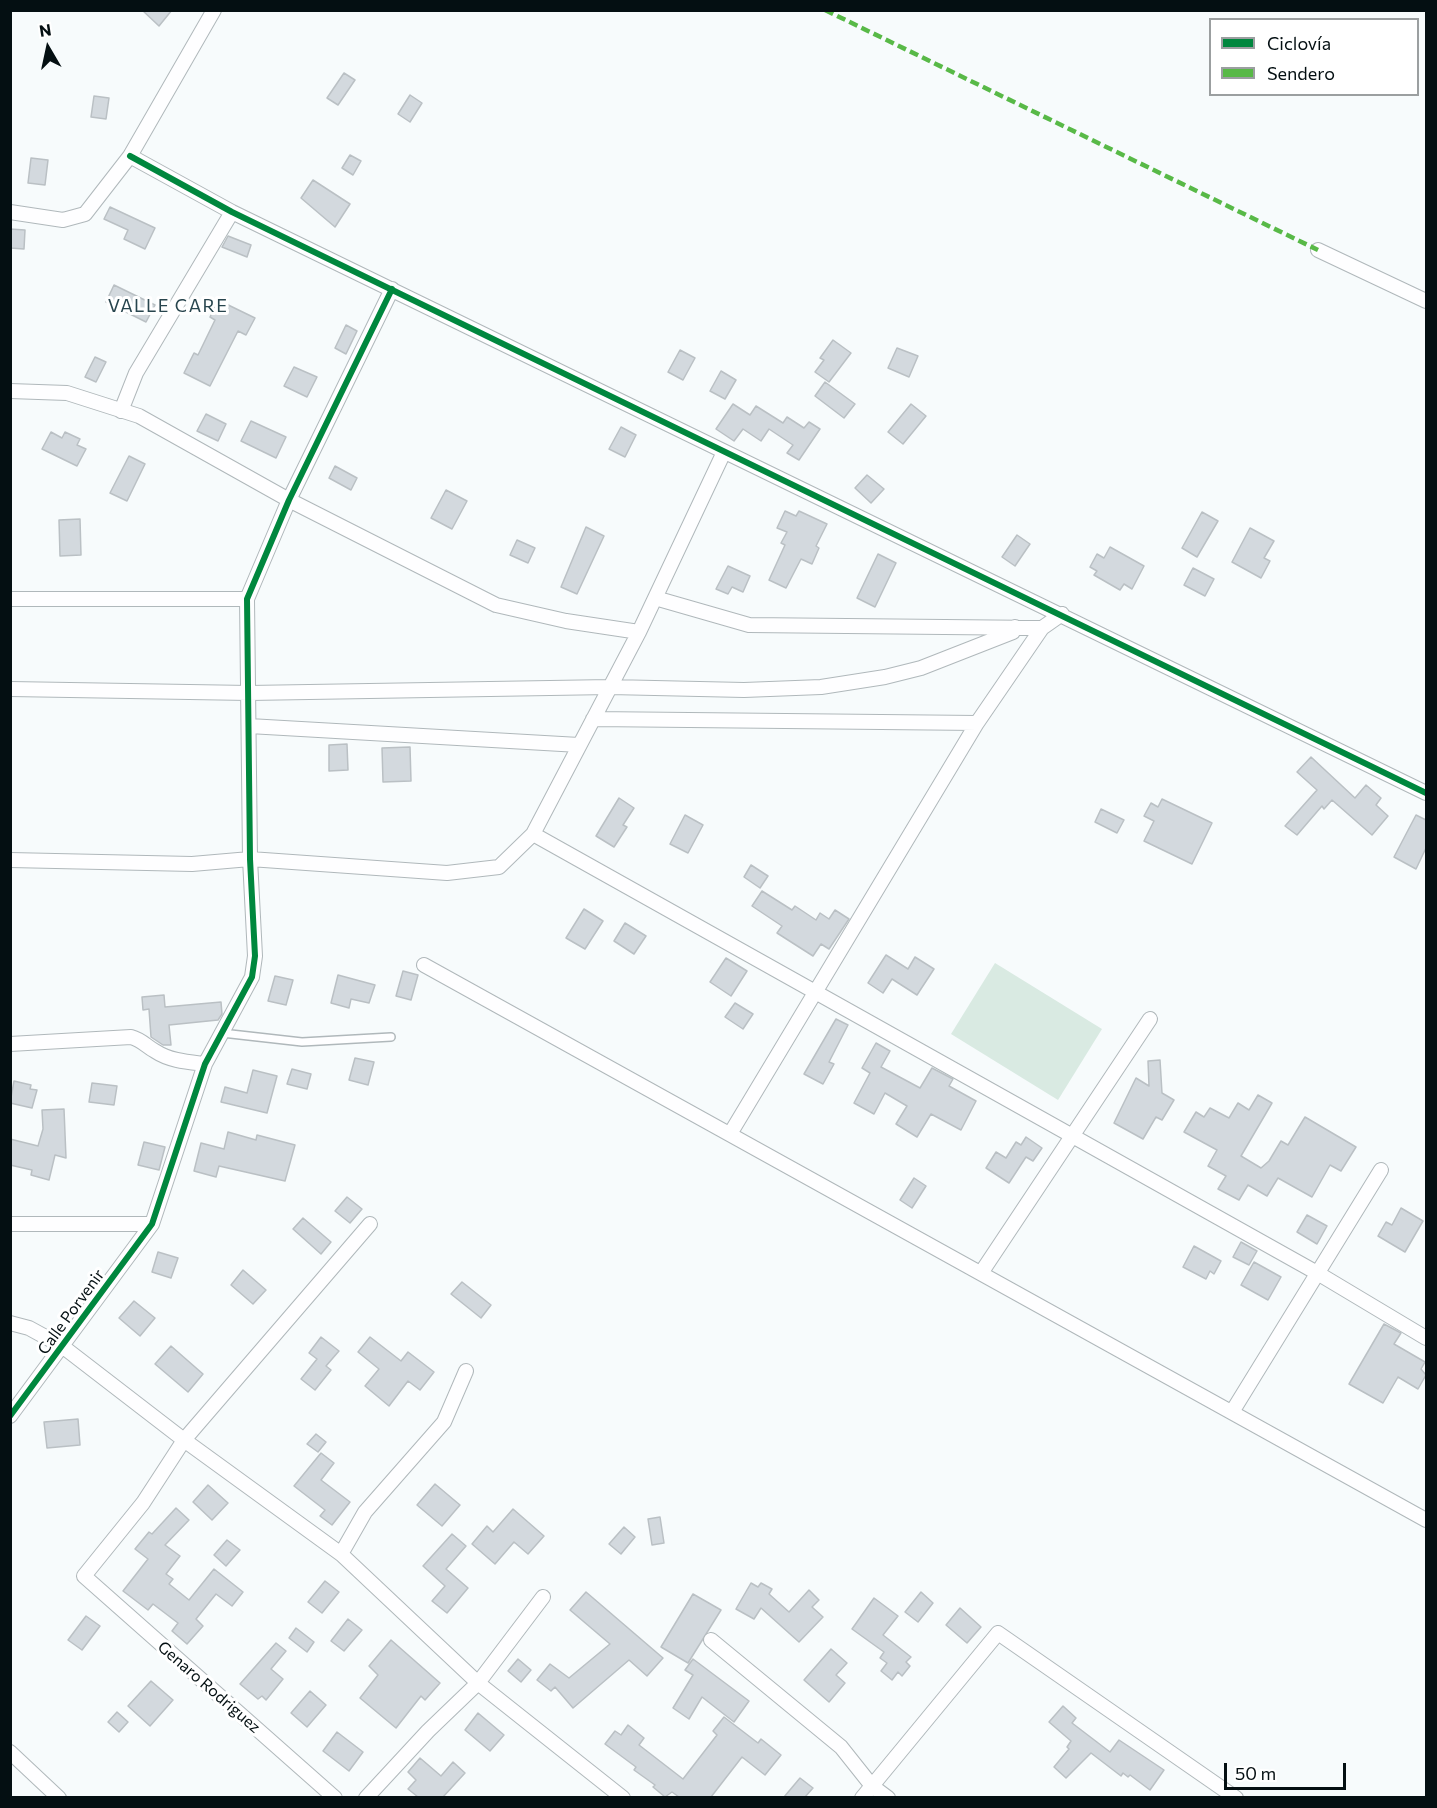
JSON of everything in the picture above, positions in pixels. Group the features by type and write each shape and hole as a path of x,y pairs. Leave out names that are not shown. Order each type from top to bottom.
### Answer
{"street":[{"path":"10,212 63,220 85,214 130,156 214,10"},
{"path":"130,156 232,212 1426,793"},
{"path":"122,411 136,373 232,212"},
{"path":"1318,250 1426,301"},
{"path":"10,598 248,599 289,500 392,290"},
{"path":"10,391 67,393 140,416 289,500 496,605 566,621 639,632"},
{"path":"10,860 192,864 250,859 447,873 499,867 533,834 639,632 724,452"},
{"path":"655,598 749,626 1042,628"},
{"name":"Calle Porvenir","path":"10,1416 152,1224 205,1064 252,977 255,956 250,859 248,599"},
{"path":"730,1134 977,723 1042,628 1062,614"},
{"path":"10,689 249,693 609,687 744,690 821,687 885,677 921,668 1013,632 1015,627"},
{"path":"592,719 977,723"},
{"path":"249,726 579,745"},
{"path":"533,834 1319,1274 1426,1338"},
{"path":"424,965 1426,1520"},
{"path":"981,1273 1150,1019"},
{"path":"10,1044 131,1037 143,1041 154,1051 178,1061 205,1064"},
{"path":"1232,1412 1381,1170"},
{"path":"10,1224 152,1224"},
{"path":"183,1440 370,1224"},
{"path":"10,1323 29,1328 62,1347 183,1440 341,1554 478,1683 623,1797"},
{"path":"341,1554 365,1512 444,1422 466,1371"},
{"name":"Genaro Rodriguez","path":"183,1440 143,1503 84,1576 335,1797"},
{"path":"366,1797 428,1731 478,1683 543,1597"},
{"path":"862,1797 998,1633 1236,1797"},
{"path":"711,1640 841,1747 872,1786 888,1797"},
{"path":"10,1752 59,1797"}],"lane":[{"path":"222,1033 303,1042 392,1037"}],"shaded area":[{"path":"995,963 1102,1029 1058,1100 951,1034"}],"building":[{"path":"142,10 172,10 159,26"},
{"path":"344,73 355,80 338,105 327,98"},
{"path":"410,95 422,103 410,122 398,114"},
{"path":"94,96 109,98 106,119 91,117"},
{"path":"350,155 361,161 353,175 342,168"},
{"path":"31,158 48,160 45,185 28,183"},
{"path":"313,180 350,204 335,227 301,198"},
{"path":"110,207 155,228 145,249 124,239 128,230 104,219"},
{"path":"10,229 25,230 24,249 10,248"},
{"path":"228,236 251,245 247,257 222,247"},
{"path":"114,285 155,305 146,322 106,302"},
{"path":"218,300 255,318 246,335 238,331 210,386 184,373 194,353 198,355 215,320 210,317"},
{"path":"346,325 357,331 346,354 335,348"},
{"path":"833,340 851,353 829,382 815,372 824,360 820,358"},
{"path":"897,348 918,356 909,377 888,368"},
{"path":"680,350 695,358 683,380 668,372"},
{"path":"95,357 106,362 96,382 85,377"},
{"path":"294,367 317,377 307,397 284,386"},
{"path":"721,371 736,380 725,399 710,391"},
{"path":"825,382 855,404 844,418 815,396"},
{"path":"733,404 750,415 756,406 783,423 787,417 804,428 809,422 820,429 799,460 787,453 793,445 769,429 761,441 743,429 734,441 716,429"},
{"path":"911,404 926,416 903,444 888,432"},
{"path":"206,414 226,424 218,441 197,431"},
{"path":"251,421 286,437 276,458 241,441"},
{"path":"621,427 636,435 625,457 609,449"},
{"path":"51,432 62,438 65,432 80,439 77,445 86,449 77,466 42,449"},
{"path":"129,456 145,464 127,501 110,493"},
{"path":"335,466 357,478 351,490 329,478"},
{"path":"867,475 884,489 871,503 855,488"},
{"path":"446,490 467,501 452,529 431,518"},
{"path":"785,511 796,516 799,511 827,524 816,546 819,548 812,564 801,559 786,588 769,580 785,545 781,543 787,532 777,528"},
{"path":"1202,512 1218,521 1197,557 1182,548"},
{"path":"80,519 81,555 60,556 59,520"},
{"path":"586,527 604,536 577,594 561,587"},
{"path":"1250,528 1274,541 1264,558 1270,561 1261,578 1232,562"},
{"path":"1017,535 1030,544 1015,566 1002,557"},
{"path":"517,540 535,548 528,563 510,555"},
{"path":"1110,547 1144,566 1132,589 1124,584 1120,590 1094,575 1097,571 1090,567 1097,554 1104,558"},
{"path":"878,554 896,563 875,607 857,598"},
{"path":"728,566 750,576 743,592 732,587 728,594 716,589"},
{"path":"1193,568 1214,579 1205,596 1184,585"},
{"path":"347,744 348,770 329,771 329,745"},
{"path":"410,747 411,781 383,782 382,748"},
{"path":"1311,757 1355,798 1366,785 1381,798 1376,805 1388,816 1372,835 1332,800 1324,809 1322,806 1297,835 1285,826 1317,790 1297,772"},
{"path":"619,798 634,808 623,825 627,827 614,847 596,836"},
{"path":"1162,799 1212,823 1192,864 1144,841 1154,821 1144,816 1151,803 1158,807"},
{"path":"1101,809 1124,820 1117,833 1095,822"},
{"path":"685,815 703,825 688,853 670,844"},
{"path":"1416,815 1426,820 1426,848 1416,869 1394,857"},
{"path":"751,865 768,876 760,888 744,877"},
{"path":"762,891 792,910 795,906 816,920 820,913 829,919 835,910 849,919 829,949 821,944 813,956 777,933 782,926 752,906"},
{"path":"584,909 603,921 585,949 566,938"},
{"path":"625,923 646,936 634,954 614,941"},
{"path":"886,955 908,969 915,957 934,969 917,995 892,979 883,993 868,983"},
{"path":"726,958 747,971 731,996 710,982"},
{"path":"403,971 418,975 411,1000 396,996"},
{"path":"338,975 375,985 369,1003 351,999 349,1008 331,1003"},
{"path":"275,976 293,980 286,1005 268,1001"},
{"path":"164,995 165,1007 221,1002 222,1014 218,1020 169,1025 171,1045 163,1045 151,1037 149,1009 143,1010 142,997"},
{"path":"735,1003 753,1014 743,1029 725,1017"},
{"path":"836,1019 848,1025 829,1062 834,1064 823,1084 804,1074"},
{"path":"876,1043 890,1051 881,1067 920,1088 932,1068 953,1079 949,1086 976,1101 961,1130 931,1114 917,1137 896,1124 907,1106 885,1093 874,1114 854,1103 870,1073 862,1068"},
{"path":"355,1058 374,1062 368,1085 349,1080"},
{"path":"1160,1060 1162,1093 1174,1100 1162,1120 1156,1117 1143,1139 1114,1123 1136,1078 1149,1086 1148,1061"},
{"path":"292,1069 311,1074 307,1089 287,1084"},
{"path":"253,1070 277,1076 267,1113 221,1102 225,1087 247,1093"},
{"path":"14,1081 31,1085 30,1089 37,1090 32,1108 10,1103"},
{"path":"92,1083 117,1086 114,1105 89,1102"},
{"path":"1258,1095 1272,1103 1241,1156 1261,1168 1269,1161 1281,1141 1288,1145 1305,1117 1356,1147 1341,1171 1330,1165 1312,1197 1278,1178 1267,1196 1248,1185 1239,1200 1218,1189 1226,1176 1208,1166 1217,1150 1184,1132 1196,1112 1204,1117 1210,1108 1229,1118 1238,1103 1249,1110"},
{"path":"64,1109 66,1158 55,1155 49,1180 31,1175 32,1170 10,1165 10,1139 38,1146 43,1129 42,1110"},
{"path":"228,1132 256,1140 257,1135 295,1145 285,1181 219,1166 216,1177 194,1171 201,1143 224,1149"},
{"path":"1026,1137 1042,1148 1033,1161 1026,1157 1009,1183 986,1168 996,1152 1006,1158 1016,1142 1021,1145"},
{"path":"144,1142 165,1147 159,1170 138,1165"},
{"path":"914,1178 926,1186 912,1208 900,1200"},
{"path":"347,1197 362,1209 350,1223 335,1211"},
{"path":"1401,1208 1423,1221 1405,1252 1378,1236 1386,1222 1392,1225"},
{"path":"1307,1215 1327,1226 1317,1244 1297,1232"},
{"path":"303,1218 331,1242 321,1254 293,1229"},
{"path":"1241,1242 1257,1251 1249,1265 1233,1257"},
{"path":"1194,1246 1221,1261 1214,1274 1210,1271 1206,1279 1183,1267"},
{"path":"158,1252 178,1258 171,1278 152,1272"},
{"path":"1254,1262 1281,1277 1268,1300 1241,1285"},
{"path":"243,1270 266,1290 253,1304 231,1285"},
{"path":"462,1282 491,1305 481,1318 451,1294"},
{"path":"134,1301 155,1318 140,1336 119,1318"},
{"path":"1384,1324 1401,1333 1394,1344 1425,1362 1421,1369 1426,1375 1418,1389 1398,1377 1383,1403 1349,1384"},
{"path":"321,1337 339,1351 326,1366 331,1370 315,1390 301,1379 317,1359 309,1353"},
{"path":"370,1337 401,1361 408,1352 434,1372 420,1390 408,1381 389,1406 365,1386 379,1369 358,1352"},
{"path":"171,1346 203,1374 188,1392 155,1364"},
{"path":"78,1419 80,1445 47,1448 44,1422"},
{"path":"316,1434 326,1442 318,1452 307,1444"},
{"path":"321,1453 334,1463 321,1480 350,1502 332,1525 320,1516 325,1510 294,1486"},
{"path":"435,1484 460,1505 442,1526 417,1505"},
{"path":"208,1485 228,1503 212,1520 193,1502"},
{"path":"176,1508 189,1520 165,1545 180,1556 166,1574 173,1579 169,1584 189,1600 214,1569 243,1592 232,1606 216,1594 196,1619 203,1626 187,1644 172,1631 178,1623 153,1604 148,1610 123,1591 148,1559 135,1549 149,1532 152,1534"},
{"path":"513,1509 544,1536 528,1554 514,1542 495,1564 472,1544 487,1526 493,1532"},
{"path":"660,1517 664,1543 652,1545 648,1519"},
{"path":"624,1527 635,1537 621,1554 609,1544"},
{"path":"452,1534 466,1546 446,1569 468,1588 447,1613 432,1601 445,1586 423,1566"},
{"path":"227,1540 240,1550 226,1566 214,1555"},
{"path":"325,1581 339,1592 322,1613 308,1602"},
{"path":"751,1583 758,1587 761,1583 772,1589 769,1594 789,1612 809,1590 819,1600 812,1607 823,1617 799,1642 761,1608 754,1619 736,1609"},
{"path":"586,1592 663,1658 647,1676 629,1660 573,1708 555,1687 551,1691 537,1680 550,1664 569,1678 610,1644 570,1610"},
{"path":"921,1592 933,1603 918,1622 905,1612"},
{"path":"693,1594 721,1610 688,1663 661,1647"},
{"path":"874,1598 898,1616 883,1635 911,1657 906,1662 910,1666 902,1676 898,1672 892,1680 881,1671 887,1663 880,1658 884,1652 852,1629"},
{"path":"960,1608 981,1627 967,1643 946,1625"},
{"path":"86,1616 100,1626 82,1650 68,1640"},
{"path":"348,1619 362,1630 344,1651 331,1641"},
{"path":"296,1628 314,1642 307,1652 289,1638"},
{"path":"391,1640 440,1683 425,1700 421,1696 396,1728 360,1698 378,1675 369,1666"},
{"path":"276,1643 286,1651 271,1669 283,1679 266,1700 262,1696 258,1699 240,1684"},
{"path":"831,1649 847,1663 836,1675 845,1683 829,1702 804,1680"},
{"path":"518,1659 531,1670 521,1682 508,1671"},
{"path":"693,1659 749,1701 734,1722 702,1697 689,1719 673,1708 693,1675 685,1670"},
{"path":"151,1681 173,1700 150,1726 128,1706"},
{"path":"310,1691 326,1705 307,1727 291,1713"},
{"path":"1063,1706 1076,1718 1072,1723 1110,1752 1119,1740 1164,1770 1150,1790 1130,1775 1128,1777 1123,1773 1121,1776 1091,1753 1066,1778 1054,1767 1069,1749 1067,1747 1071,1741 1049,1722"},
{"path":"117,1712 128,1722 119,1732 108,1722"},
{"path":"478,1713 504,1735 490,1751 465,1730"},
{"path":"724,1717 758,1743 761,1739 781,1755 765,1775 742,1757 711,1797 679,1797 672,1792 665,1797 653,1787 655,1785 634,1770 636,1767 605,1744 615,1731 621,1735 628,1725 644,1738 639,1745 683,1779 717,1735 713,1731"},
{"path":"337,1732 363,1752 349,1771 323,1751"},
{"path":"420,1758 441,1776 453,1762 465,1773 443,1797 418,1797 408,1789 416,1780 408,1772"},
{"path":"800,1778 813,1788 805,1797 784,1797"}],"marked path":[{"path":"825,10 1318,250"}],"cycle path":[{"path":"130,156 232,212 1426,793"},
{"path":"10,1416 152,1224 205,1064 252,977 255,956 250,859 247,599 289,500 392,289"}],"district":[{"name":"VALLE CARE","path":"168,306"}]}
